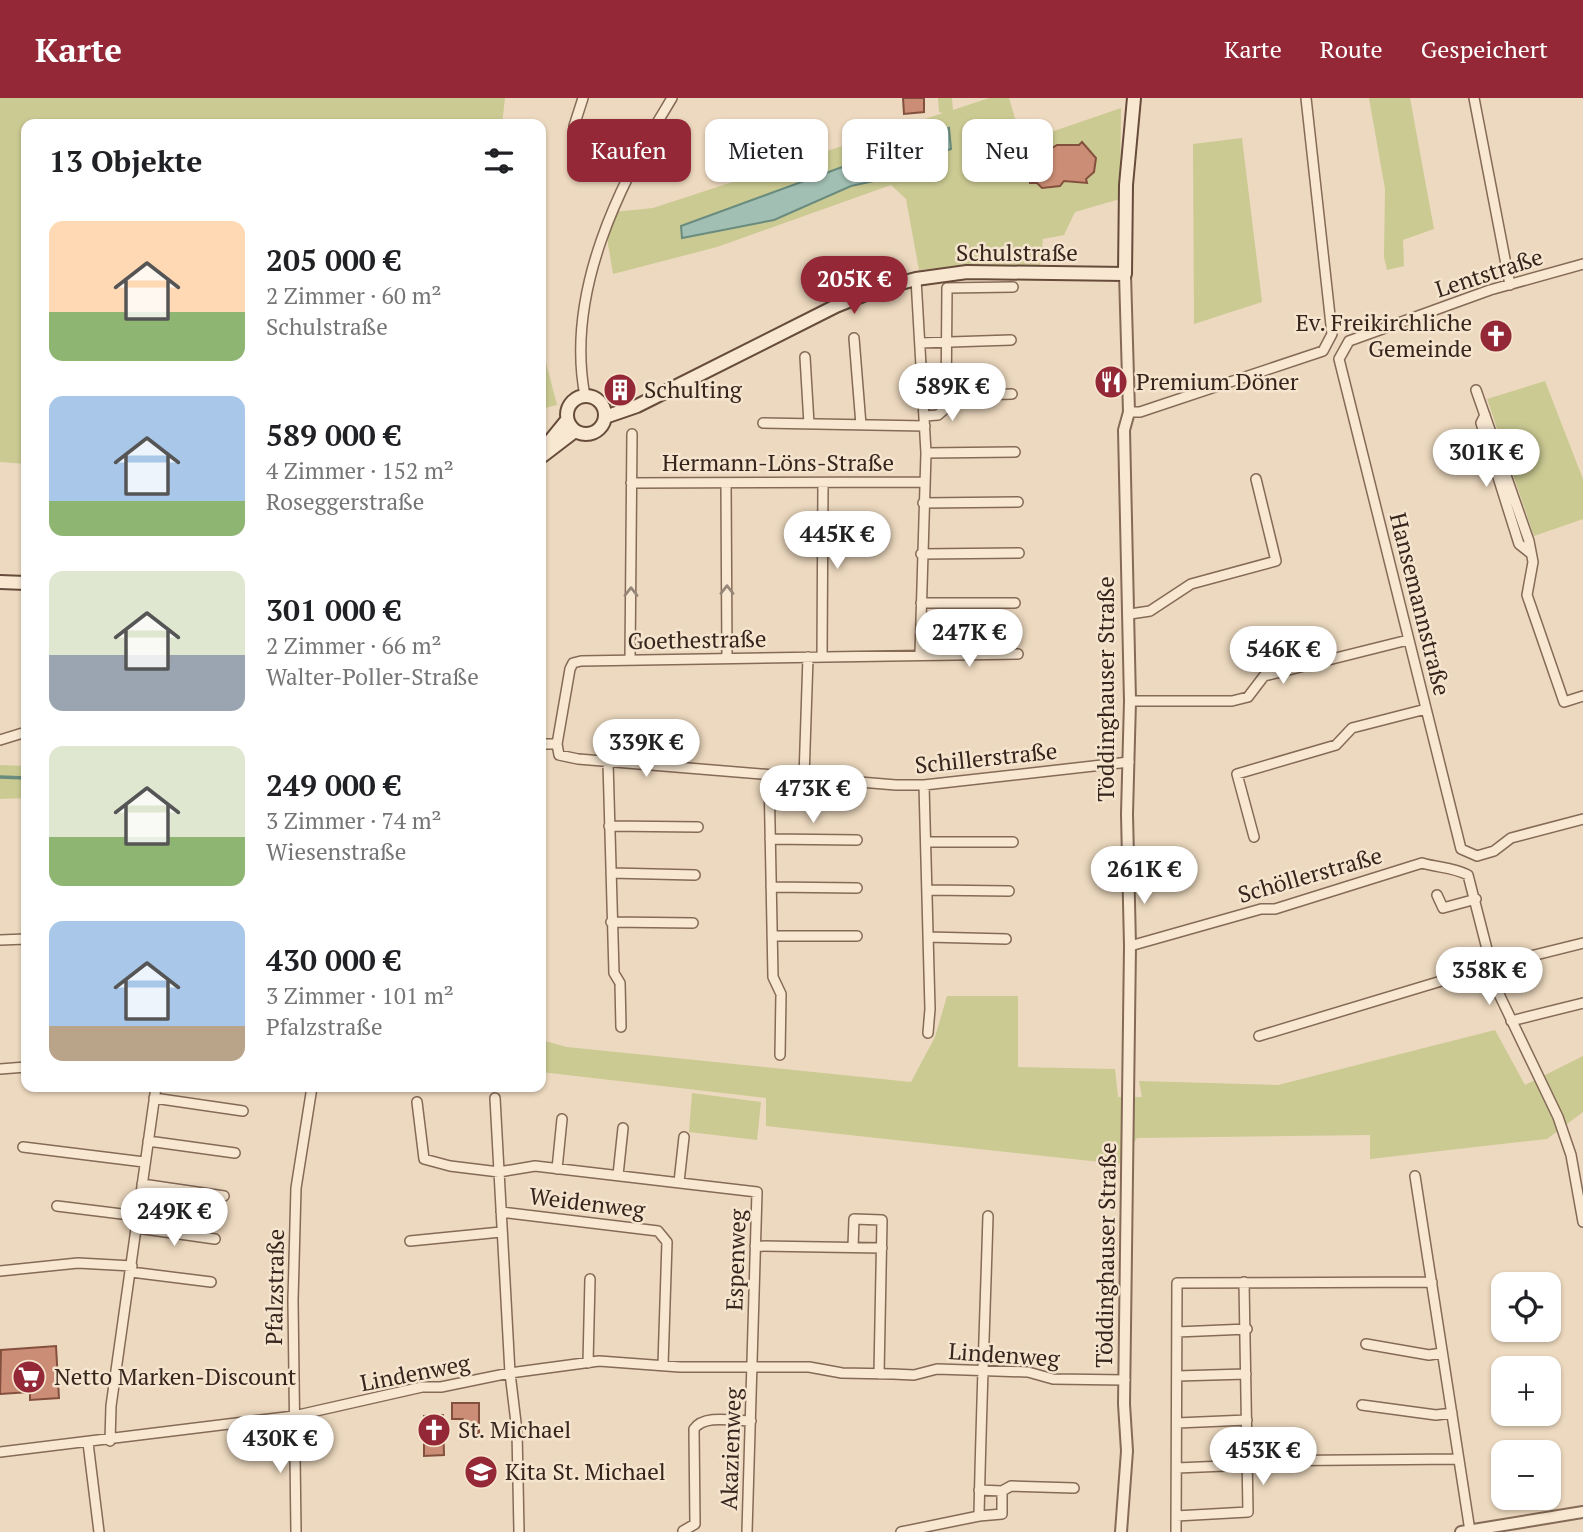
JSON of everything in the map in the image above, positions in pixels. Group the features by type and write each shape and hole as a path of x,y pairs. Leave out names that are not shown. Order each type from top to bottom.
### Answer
{"main road":[{"name":"Töddinghauser Straße","path":"1125,274 1126,185 1134,98"},
{"name":"Schulstraße","path":"605,417 638,406 836,306 878,289 916,279 989,270 1125,274"},
{"path":"585,396 601,404 605,417 596,431 585,434 571,425 569,406 585,396"},
{"path":"546,450 571,425"},
{"path":"0,582 21,583"}],"street":[{"path":"576,119 583,98"},
{"path":"585,396 580,365 580,332 595,267 625,179 672,98"},
{"path":"1129,412 1140,412 1323,351 1332,334 1306,98"},
{"path":"1475,98 1510,285"},
{"name":"Lentstraße","path":"1339,359 1349,341 1510,285 1583,264"},
{"name":"Töddinghauser Straße","path":"1121,1532 1127,1451 1125,1380 1130,946 1127,837 1130,614 1124,430 1129,412 1125,274"},
{"path":"916,279 926,453 920,654"},
{"path":"763,423 861,425 925,421 943,412 948,396 947,288 1013,287"},
{"path":"854,338 861,425"},
{"path":"920,343 1011,340"},
{"path":"805,357 809,424"},
{"name":"Hansemannstraße","path":"1339,359 1461,849 1477,856 1511,838 1583,818"},
{"path":"1476,390 1524,523 1533,562 1527,596 1564,702 1583,696"},
{"path":"948,396 1012,394"},
{"name":"Hermann-Löns-Straße","path":"630,660 632,434"},
{"path":"926,453 1015,452"},
{"path":"1130,614 1150,611 1191,584 1276,561 1256,479"},
{"name":"Hermann-Löns-Straße","path":"631,483 925,482"},
{"path":"726,484 727,659"},
{"path":"821,657 823,484"},
{"path":"923,503 1018,502"},
{"path":"922,554 1019,552"},
{"path":"921,603 1015,603"},
{"path":"1130,701 1232,701 1248,697 1264,676 1408,639"},
{"name":"Goethestraße","path":"557,744 573,663 1018,654"},
{"path":"804,778 808,657"},
{"path":"1254,837 1237,774 1336,745 1352,728 1426,709"},
{"path":"0,740 21,734"},
{"path":"546,744 557,744"},
{"name":"Schillerstraße","path":"557,744 562,758 925,785 1129,762"},
{"path":"608,762 611,922 614,972 620,983 621,1027"},
{"path":"769,775 773,977 781,994 780,1055"},
{"path":"925,785 928,1033"},
{"path":"610,825 698,827"},
{"path":"770,839 857,840"},
{"path":"927,842 1013,842"},
{"name":"Schöllerstraße","path":"1130,946 1261,909 1275,909 1422,863 1438,868 1446,866 1468,875 1476,899"},
{"path":"611,873 695,875"},
{"path":"771,887 857,888"},
{"path":"928,890 1009,891"},
{"path":"1437,895 1443,908 1476,899 1498,992 1558,1117 1580,1180 1583,1222"},
{"path":"611,922 693,923"},
{"path":"772,936 857,936"},
{"path":"928,937 1006,939"},
{"path":"0,940 21,939"},
{"path":"1259,1037 1491,966 1583,943"},
{"path":"1511,1021 1583,1003"},
{"path":"0,1069 21,1067"},
{"path":"110,1441 111,1406 155,1092"},
{"name":"Pfalzstraße","path":"296,1532 296,1188 311,1092"},
{"path":"154,1098 243,1111"},
{"path":"495,1098 510,1373 517,1431 519,1532"},
{"name":"Espenweg","path":"417,1102 424,1159 450,1166 499,1172 535,1166 757,1192 753,1367"},
{"path":"557,1169 562,1119"},
{"path":"618,1175 622,1128"},
{"path":"679,1182 684,1137"},
{"path":"148,1141 234,1153"},
{"path":"23,1147 144,1162"},
{"path":"1415,1176 1459,1459 1465,1531 1583,1512"},
{"path":"142,1184 224,1196"},
{"path":"57,1206 138,1216"},
{"name":"Weidenweg","path":"501,1212 658,1231 664,1236 667,1242 663,1365"},
{"path":"979,1516 988,1216"},
{"path":"853,1247 854,1219 882,1220 879,1374"},
{"path":"136,1228 215,1239"},
{"path":"410,1241 501,1232"},
{"path":"755,1246 882,1248"},
{"path":"0,1270 78,1263 211,1282"},
{"path":"588,1363 590,1279"},
{"path":"1176,1516 1248,1512 1247,1329 1244,1282"},
{"path":"1177,1532 1177,1283 1432,1282"},
{"path":"1177,1332 1247,1329"},
{"path":"1366,1344 1429,1355 1443,1353"},
{"name":"Lindenweg","path":"0,1452 110,1441 294,1416 422,1387 441,1387 510,1373 588,1363 809,1367 842,1373 914,1375 937,1369 1028,1372 1053,1379 1125,1380"},
{"name":"Akazienweg","path":"747,1532 753,1367"},
{"path":"1177,1376 1246,1374"},
{"path":"1362,1405 1436,1415 1452,1413"},
{"path":"683,1531 695,1524 694,1430 698,1423 706,1420 751,1422"},
{"path":"1177,1423 1247,1420"},
{"path":"88,1443 99,1532"},
{"path":"1177,1468 1248,1463 1459,1459"},
{"path":"979,1490 1002,1491 1012,1486 1073,1488"},
{"path":"901,1532 1002,1514 1002,1491"}],"shaded area":[{"path":"0,98 505,98 503,119 21,119 21,464 0,462"},
{"path":"938,98 952,98 953,110 989,98 1009,98 1015,119 962,119 962,182 1053,182 1053,131 1121,108 1120,199 1075,212 1064,235 1043,239 1040,265 965,265 919,270 906,199 891,185 717,247 613,274 607,238 614,212 653,208 732,182 828,182 828,151 842,146 842,182 948,182 948,119 925,119 943,113 939,112"},
{"path":"1369,98 1410,98 1434,229 1403,240 1404,266 1387,270 1384,257 1385,189"},
{"path":"948,128 951,149 948,150"},
{"path":"1242,138 1262,302 1194,324 1193,144"},
{"path":"842,167 842,182 870,182 851,186 774,220 682,238 681,226 801,182 828,182 828,172"},
{"path":"546,362 557,405 546,408"},
{"path":"1545,381 1583,479 1583,519 1534,536 1487,399"},
{"path":"0,765 21,766 21,798 0,799"},
{"path":"947,996 1018,996 1018,1067 1115,1069 1118,1097 1142,1097 1139,1081 1278,1085 1495,1030 1525,1085 1583,1056 1583,1112 1547,1139 1370,1159 1370,1135 1137,1138 1119,1164 766,1126 766,1098 546,1073 546,1041 567,1047 911,1082 935,1037"},
{"path":"692,1093 761,1102 757,1140 689,1132"}],"building":[{"path":"903,98 924,98 924,112 904,114"},
{"path":"1082,142 1096,158 1094,172 1086,179 1087,183 1064,181 1060,186 1042,188 1037,183 1030,183 1053,182 1053,147 1079,145"},
{"name":"Schulting","path":"625,381 631,393 616,401 609,389"},
{"name":"Netto Marken-Discount","path":"56,1346 59,1398 30,1400 30,1392 0,1394 1,1350"},
{"path":"452,1403 479,1403 479,1434 464,1434 463,1419 452,1419"},
{"name":"St. Michael","path":"443,1415 444,1455 424,1456 424,1416"}],"waterway":[{"path":"0,777 21,778"}],"place":[{"name":"Ev. Freikirchliche Gemeinde","path":"1496,336"},
{"name":"Premium Döner","path":"1111,382"},
{"name":"Schulting","path":"620,390"},
{"name":"Netto Marken-Discount","path":"29,1377"},
{"name":"St. Michael","path":"434,1430"},
{"name":"Kita St. Michael","path":"481,1472"}]}
